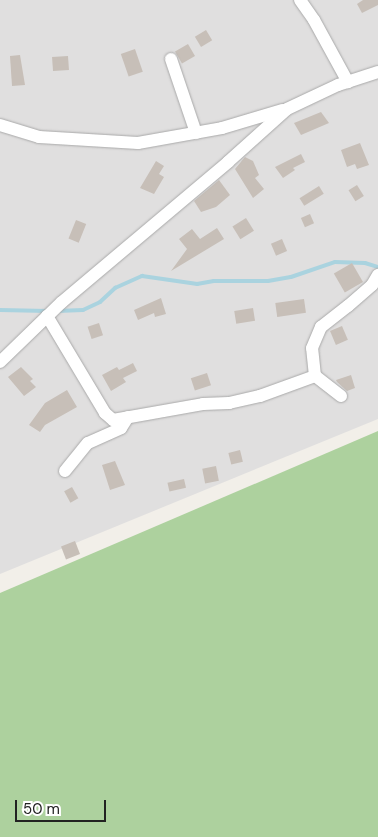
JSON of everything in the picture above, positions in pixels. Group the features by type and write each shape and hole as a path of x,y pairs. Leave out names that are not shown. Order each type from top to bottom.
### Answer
{"street":[{"path":"300,0 314,20 348,82"},
{"path":"171,58 196,133"},
{"path":"0,125 39,137 138,143 222,128 287,109 348,82 378,72"},
{"path":"0,362 47,316 228,162 287,109"},
{"path":"341,396 315,376 312,348 321,327 372,285 378,275"},
{"path":"47,316 105,413 113,420 203,404 229,403 260,396 315,376"},
{"path":"65,471 88,443 121,428 128,417"}],"shaded area":[{"path":"0,0 378,0 378,419 0,574"}],"green space":[{"path":"378,431 378,837 0,837 0,593"}],"building":[{"path":"363,0 378,0 378,5 362,13 357,4"},
{"path":"206,30 212,40 201,47 195,37"},
{"path":"188,44 195,56 182,64 175,52"},
{"path":"135,49 143,72 129,77 121,54"},
{"path":"20,55 25,85 12,86 10,56"},
{"path":"68,56 69,70 53,71 52,57"},
{"path":"321,112 329,123 301,135 294,123"},
{"path":"360,143 369,165 357,169 355,164 347,167 341,150"},
{"path":"301,154 305,162 293,168 295,170 283,178 275,167"},
{"path":"245,157 253,161 259,175 255,178 264,189 253,198 235,169"},
{"path":"156,161 164,166 159,174 164,177 154,194 140,188"},
{"path":"219,180 230,195 216,207 201,212 194,201"},
{"path":"357,185 364,196 355,201 349,190"},
{"path":"319,186 324,194 304,206 299,198"},
{"path":"310,214 314,223 305,227 301,218"},
{"path":"246,218 254,231 240,239 232,226"},
{"path":"76,220 86,224 79,243 69,239"},
{"path":"217,228 224,239 171,271 187,249 179,239 192,229 200,239"},
{"path":"282,239 287,251 276,256 271,244"},
{"path":"352,263 363,282 345,293 334,274"},
{"path":"161,298 166,314 155,317 154,313 138,320 134,310"},
{"path":"304,299 306,313 277,317 275,303"},
{"path":"253,308 255,321 236,324 234,311"},
{"path":"99,323 103,335 92,339 88,327"},
{"path":"342,326 348,340 336,345 330,331"},
{"path":"133,363 137,371 123,378 126,382 111,391 102,375 117,367 119,370"},
{"path":"21,367 33,379 30,381 36,387 24,396 8,377"},
{"path":"207,373 211,385 195,391 191,378"},
{"path":"351,375 355,388 347,391 336,380"},
{"path":"67,390 77,407 45,425 40,432 29,425 45,403"},
{"path":"240,450 243,462 231,465 228,453"},
{"path":"115,461 125,485 110,490 102,465"},
{"path":"216,466 219,481 205,483 202,469"},
{"path":"184,479 186,488 169,492 167,483"},
{"path":"72,487 78,498 70,503 64,491"},
{"path":"75,541 80,554 66,559 61,546"}],"waterway":[{"path":"57,311 83,310 100,302 115,288 142,276 197,284 214,281 268,281 291,277 335,262 365,263 378,267"},
{"path":"0,310 48,311"}]}
